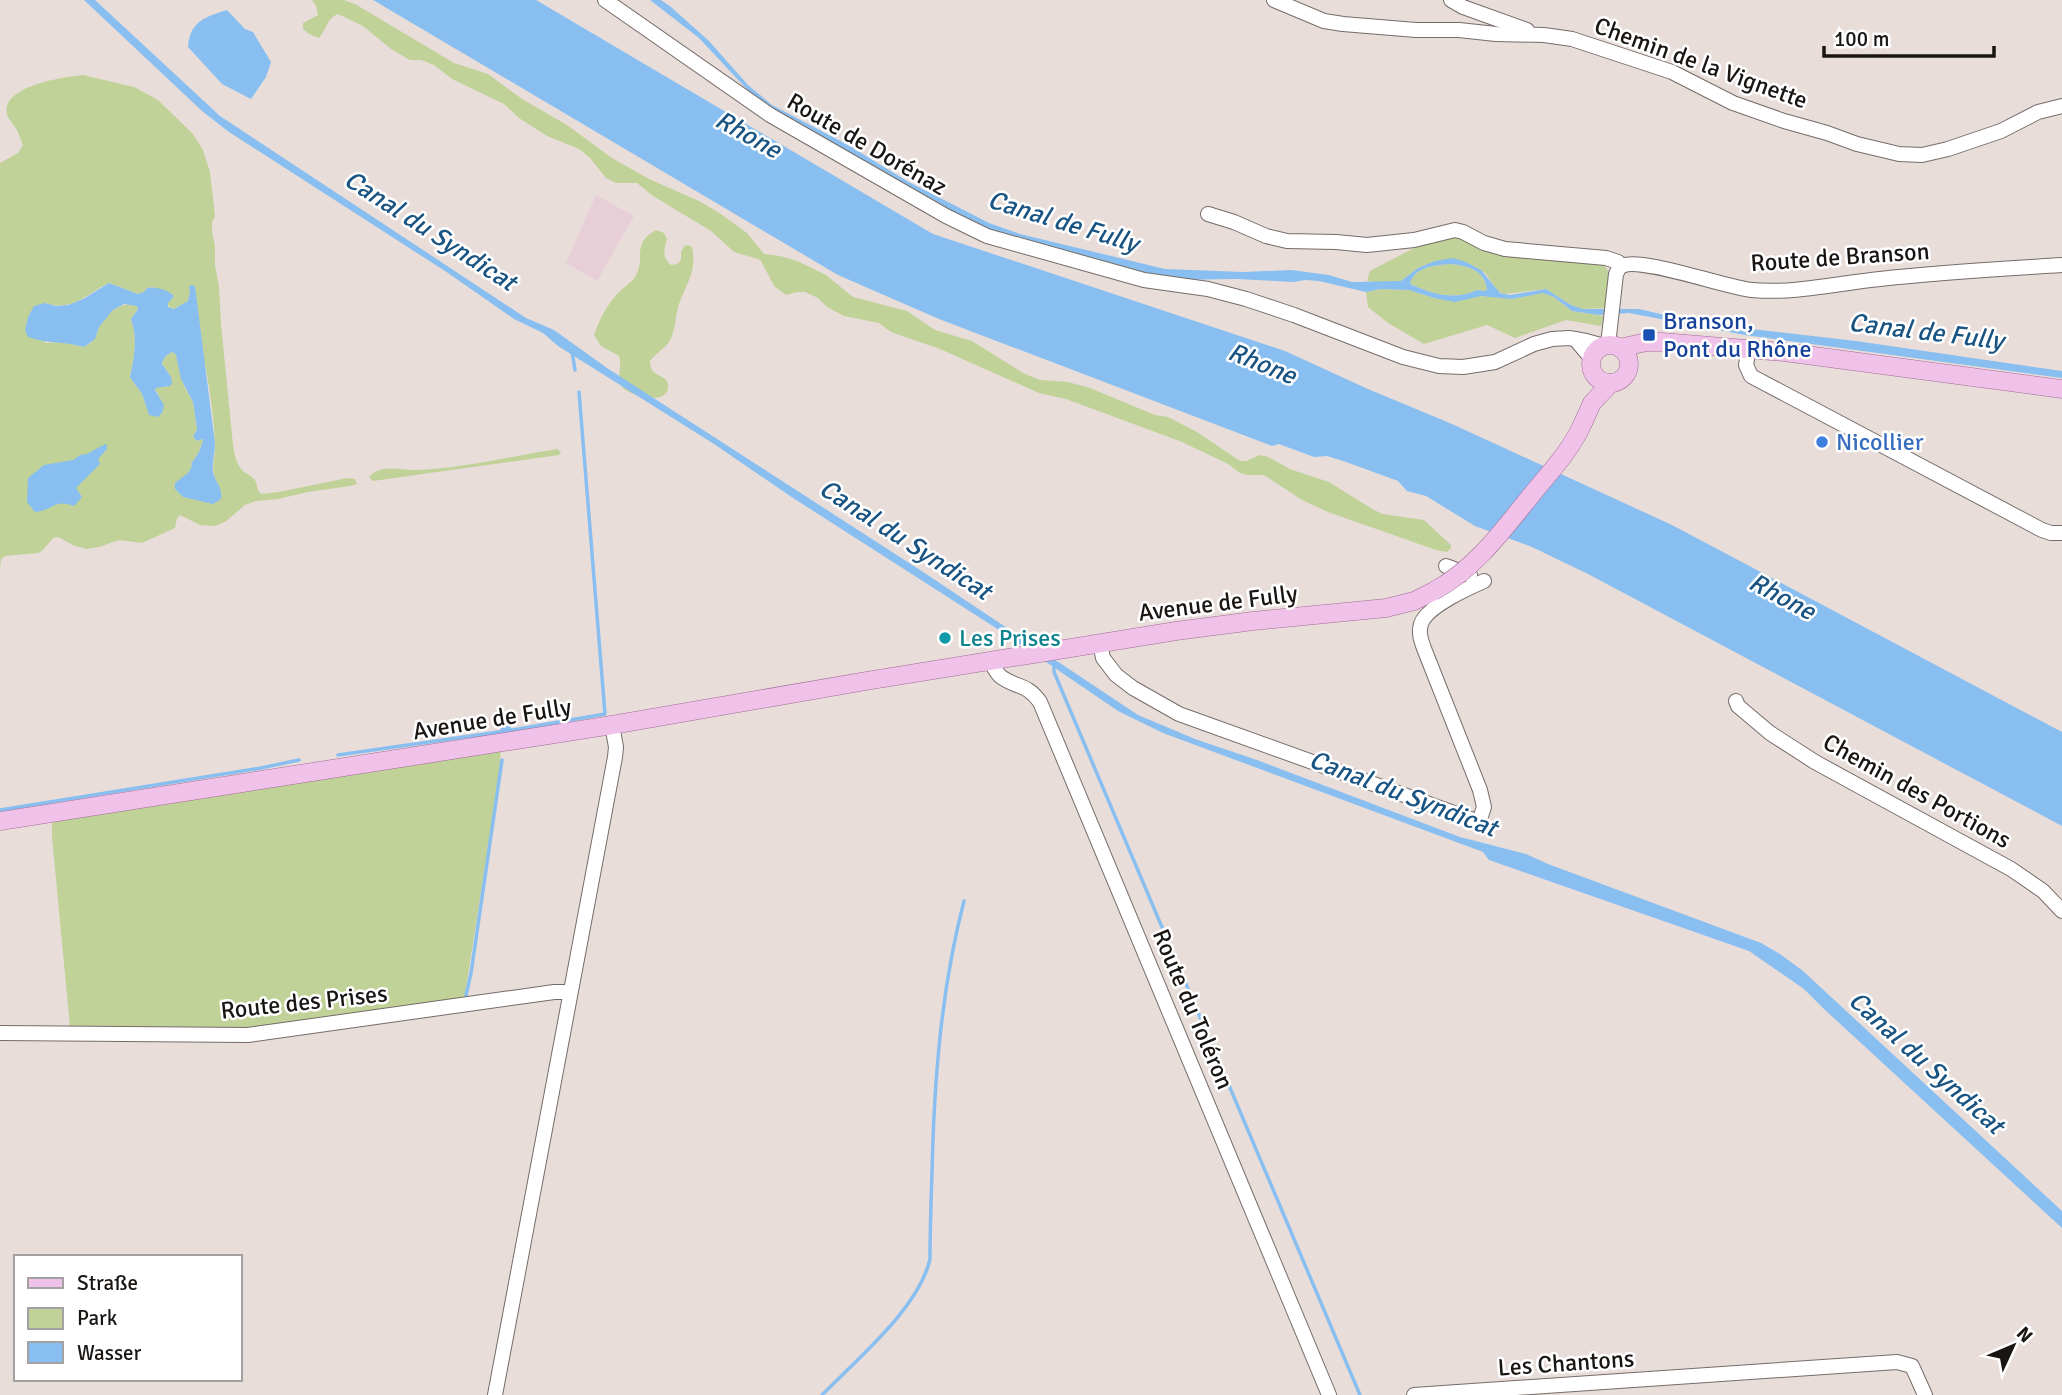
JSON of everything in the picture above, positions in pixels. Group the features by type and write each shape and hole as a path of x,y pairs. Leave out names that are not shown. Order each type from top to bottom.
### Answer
{"main road":[{"path":"1592,403 1611,383 1623,377 1628,366 1650,342"},
{"path":"1604,351 1650,342 1749,348 2062,389"},
{"path":"1604,351 1627,356 1628,366"},
{"path":"1604,351 1602,381 1611,383"},
{"path":"1592,403 1604,351"},
{"name":"Avenue de Fully","path":"0,821 612,725 1100,643 1227,624 1386,608 1413,601 1434,592 1461,574 1494,541 1571,445 1592,403"}],"street":[{"name":"Route de Dorénaz","path":"605,0 770,116 946,216 988,236 1144,280 1208,289 1247,299 1404,357 1439,366 1478,365 1506,358 1543,341 1560,338 1574,339 1604,351"},
{"name":"Chemin de la Vignette","path":"1274,0 1324,21 1343,24 1544,35 1572,39 1672,72 1743,106 1857,144 1899,153 1922,155 1948,149 2001,131 2038,112 2062,106"},
{"path":"1451,0 1463,8 1544,35"},
{"name":"Route de Branson","path":"1208,214 1282,241 1367,245 1414,240 1459,231 1505,249 1606,258 1618,262 1621,266 1642,265 1738,287 1764,290 1939,272 2062,265"},
{"path":"1604,351 1616,274 1621,266"},
{"path":"1749,348 1746,365 1751,376 2042,530 2062,533"},
{"path":"1100,643 1103,658 1116,675 1133,688 1179,714 1479,822 1484,807 1480,790 1425,652 1420,627 1431,611 1484,580 1446,566"},
{"name":"Route du Toléron","path":"998,660 1001,677 1024,687 1040,702 1329,1395"},
{"name":"Chemin des Portions","path":"1736,701 1747,714 1786,744 2011,869 2043,891 2062,911"},
{"path":"495,1395 615,757 612,725"},
{"name":"Route des Prises","path":"0,1033 248,1035 554,992 570,992"},
{"name":"Les Chantons","path":"1414,1395 1901,1362 1914,1370 1925,1395"}],"shaded area":[{"path":"596,195 634,216 597,281 566,263"}],"green space":[{"path":"312,0 344,0 355,4 454,63 488,74 612,158 721,214 747,233 764,254 797,261 826,275 853,297 907,311 935,330 972,341 1023,373 1040,380 1068,382 1090,388 1155,415 1168,417 1197,432 1240,461 1260,455 1268,457 1290,469 1329,482 1383,514 1424,520 1451,548 1447,552 1436,550 1328,512 1302,500 1264,475 1240,473 1228,464 1182,442 1066,399 1039,393 940,349 891,332 879,323 844,316 805,292 786,295 774,286 758,259 734,252 711,231 653,196 637,183 616,183 606,178 579,149 547,136 519,118 504,104 452,79 434,65 421,60 410,60 391,49 363,26 338,14 329,21 319,38 309,34 303,29 303,23 318,15"},
{"path":"83,75 134,87 158,100 193,134 203,150 210,172 215,216 212,231 215,265 233,445 239,466 254,479 261,494 347,478 355,479 357,484 256,501 245,505 225,522 215,526 200,525 180,515 175,528 142,543 119,540 87,549 58,537 53,538 38,553 5,556 1,559 0,571 0,163 18,153 23,145 7,115 7,105 13,97 35,85","holes":["109,283 138,294 153,287 169,307 174,309 188,301 190,292 212,405 215,443 213,469 218,485 198,500 183,497 191,464 203,441 197,441 193,437 197,429 193,402 184,386 176,355 173,352 163,360 162,364 171,377 170,386 156,388 159,395 149,415 142,394 130,377 135,341 131,319 137,306 121,306 111,312 94,338 84,347 62,342 45,343 45,303 72,304"]},
{"path":"656,230 664,233 667,239 665,256 671,265 681,260 681,252 684,246 688,245 692,247 693,263 671,338 650,361 653,371 667,381 667,392 663,396 650,398 623,388 619,356 601,346 594,335 611,302 635,277 643,241"},
{"path":"1455,236 1603,262 1609,273 1605,308 1583,309 1571,305 1546,289 1504,294 1497,291 1486,274 1474,266 1435,261 1418,268 1401,281 1367,281 1370,271 1433,238"},
{"path":"1451,264 1475,270 1486,283 1487,290 1452,296 1410,284 1412,278 1421,270"},
{"path":"1381,289 1409,290 1434,298 1488,296 1512,299 1543,293 1554,297 1572,311 1604,316 1601,326 1566,320 1515,338 1487,325 1424,344 1388,323 1368,307 1366,292"},
{"path":"557,449 561,452 559,455 373,481 369,477 385,469 451,467"},
{"path":"501,750 465,994 462,998 258,1029 70,1027 52,837 52,823 55,819"}],"water":[{"name":"Canal du Syndicat","path":"84,0 95,0 220,116 526,318 554,330 607,368 920,570 1138,715 1195,739 1460,837 1526,854 1761,943 1780,954 1803,971 2062,1211 2062,1228 1804,989 1749,951 1489,860 1483,852 1163,733 1118,711 714,444 558,346 543,333 514,319 448,273 229,132 202,111"},
{"name":"Rhone","path":"373,0 536,0 933,234 1285,351 1672,525 2062,732 2062,826 1588,574 1532,547 1475,526 1426,496 1407,491 1398,481 1327,456 1314,457 1279,444 1272,446 939,319 838,275"},
{"name":"Canal de Fully","path":"650,0 661,0 671,7 709,41 748,85 772,105 848,145 907,181 989,223 1020,234 1165,269 1243,272 1291,270 1329,275 1352,282 1401,281 1418,268 1453,258 1481,270 1500,293 1510,295 1546,289 1571,305 1583,309 1639,309 1699,323 1856,341 2062,371 2062,378 1745,335 1629,313 1598,315 1572,311 1554,297 1543,293 1512,299 1481,296 1455,302 1409,290 1381,289 1366,292 1319,281 1168,280 990,232 852,157 756,99 699,38","holes":["1451,264 1475,270 1483,278 1487,290 1452,296 1410,284 1412,278 1421,270"]},
{"path":"227,10 245,29 253,32 271,62 266,77 251,99 222,84 188,47 192,31 200,21"},
{"path":"109,283 138,294 147,288 165,290 174,296 168,307 174,309 188,301 189,287 195,286 215,443 213,472 221,495 221,499 213,504 183,497 175,489 175,483 188,473 203,441 197,441 193,437 197,429 193,402 181,379 176,355 173,352 166,356 162,364 172,383 155,390 164,405 158,417 149,415 142,394 130,377 135,341 131,319 138,309 137,306 124,304 113,310 99,327 95,339 84,347 28,337 25,330 34,306 45,303 68,305"},
{"path":"105,444 107,449 98,459 100,464 76,488 82,497 74,506 62,503 35,512 27,502 28,478 44,465 73,460"}],"waterway":[{"path":"572,351 575,370"},
{"path":"338,755 605,714 579,392"},
{"path":"1054,664 1054,672 1360,1395"},
{"path":"0,810 299,760"},
{"path":"465,1000 502,760"},
{"path":"822,1395 900,1314 924,1277 930,1259 933,1139 940,1036 956,934 964,901"}],"place":[{"name":"Branson, Pont du Rhône","path":"1649,335"},
{"name":"Nicollier","path":"1822,442"},
{"name":"Les Prises","path":"945,638"}]}
